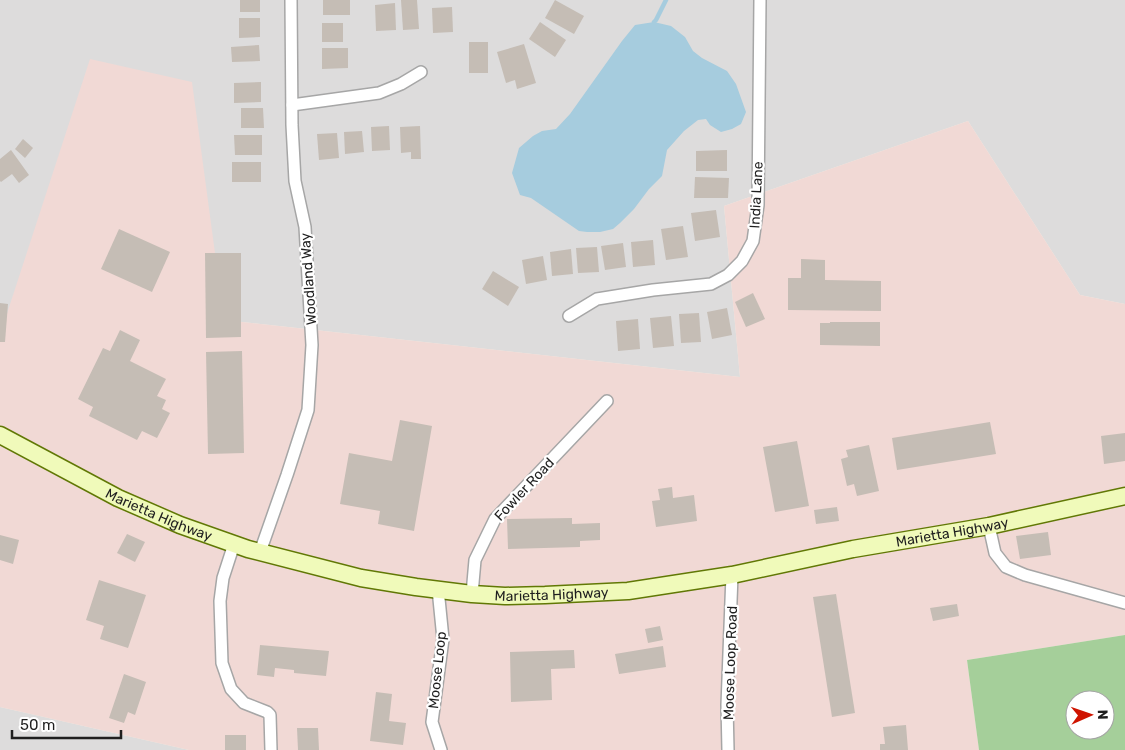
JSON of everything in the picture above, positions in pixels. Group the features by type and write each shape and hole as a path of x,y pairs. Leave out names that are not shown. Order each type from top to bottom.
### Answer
{"main road":[{"name":"Marietta Highway","path":"0,435 118,498 180,525 234,544 361,578 472,594 505,596 628,591 732,575 853,549 989,526 1125,496"}],"street":[{"name":"Woodland Way","path":"260,552 308,410 312,354 305,227 295,181 291,0"},
{"name":"India Lane","path":"569,316 597,299 653,290 711,284 728,275 742,261 753,241 758,205 760,0"},
{"path":"292,105 379,93 401,84 421,72"},
{"name":"Fowler Road","path":"472,594 475,560 495,519 607,401"},
{"path":"989,526 995,552 1006,567 1025,575 1125,603"},
{"path":"234,544 223,578 220,602 222,663 231,689 244,703 270,715 271,750"},
{"name":"Moose Loop Road","path":"728,750 727,705 732,575"},
{"name":"Moose Loop","path":"438,589 443,639 432,722 442,750"}],"shaded area":[{"path":"0,0 1125,0 1125,304 1080,295 968,121 724,206 740,377 224,320 0,335"},
{"path":"90,59 192,82 224,320 740,377 724,206 968,121 1080,295 1125,304 1125,635 967,660 979,750 189,750 0,707 0,335"},
{"path":"0,707 189,750 0,750"}],"green space":[{"path":"1125,635 1125,750 979,750 967,660"}],"water":[{"path":"654,22 671,26 685,37 693,51 727,71 736,84 746,112 741,124 721,132 710,125 706,119 698,120 684,131 667,150 662,176 620,223 613,229 600,232 579,231 531,198 520,195 512,173 519,148 542,131 556,129 570,114 635,25"}],"building":[{"path":"240,0 260,0 260,12 240,12"},
{"path":"323,0 350,0 350,15 323,15"},
{"path":"401,0 417,0 419,29 403,30"},
{"path":"555,0 584,16 574,34 545,18"},
{"path":"395,3 396,30 376,31 375,5"},
{"path":"452,7 453,32 433,33 432,8"},
{"path":"239,18 260,18 260,37 239,38"},
{"path":"540,22 566,40 555,57 529,39"},
{"path":"322,23 343,23 343,42 322,42"},
{"path":"469,42 488,42 488,73 469,73"},
{"path":"524,44 536,83 517,89 515,80 506,83 497,52"},
{"path":"259,45 260,61 232,62 231,47"},
{"path":"322,48 348,48 348,68 322,69"},
{"path":"261,82 261,102 234,103 234,83"},
{"path":"241,108 263,108 264,128 241,128"},
{"path":"389,126 390,150 372,151 371,127"},
{"path":"420,126 421,159 411,159 411,152 401,153 400,127"},
{"path":"362,131 364,152 345,154 344,132"},
{"path":"337,133 339,158 319,160 317,134"},
{"path":"234,135 262,135 262,155 235,155"},
{"path":"23,139 33,148 25,158 15,149"},
{"path":"11,150 29,175 19,183 12,174 0,181 0,159"},
{"path":"727,150 727,171 696,171 696,151"},
{"path":"232,162 261,162 261,182 232,182"},
{"path":"695,177 729,178 728,198 694,198"},
{"path":"716,210 720,237 695,241 691,213"},
{"path":"683,226 688,257 666,260 661,229"},
{"path":"119,229 170,252 152,292 101,269"},
{"path":"653,240 655,265 633,267 631,242"},
{"path":"623,243 626,267 605,270 601,246"},
{"path":"597,247 599,272 578,273 576,248"},
{"path":"571,249 573,274 552,276 550,252"},
{"path":"205,253 241,253 241,337 206,338"},
{"path":"543,256 547,280 526,284 522,260"},
{"path":"801,259 825,260 825,280 881,281 881,311 788,310 788,278 801,278"},
{"path":"493,271 519,287 508,306 482,289"},
{"path":"753,293 765,319 746,327 735,302"},
{"path":"0,303 8,304 5,342 0,342"},
{"path":"727,308 732,335 712,339 707,312"},
{"path":"699,313 701,342 681,343 679,314"},
{"path":"671,316 674,346 653,348 650,318"},
{"path":"638,319 640,349 618,351 616,321"},
{"path":"880,322 880,346 820,345 820,323"},
{"path":"120,330 140,340 130,361 166,379 157,396 166,400 162,409 170,413 157,438 142,431 137,440 89,416 93,407 78,399 103,348 110,351"},
{"path":"242,351 244,453 208,454 206,352"},
{"path":"400,420 432,426 414,531 378,524 380,511 340,504 349,453 392,461"},
{"path":"990,422 996,454 897,470 892,438"},
{"path":"1125,433 1125,461 1104,464 1101,436"},
{"path":"797,441 809,506 775,512 763,447"},
{"path":"869,445 879,491 857,496 854,484 847,486 841,459 848,457 846,450"},
{"path":"672,487 673,498 694,495 697,521 656,527 652,501 660,500 658,489"},
{"path":"837,507 839,521 816,524 814,510"},
{"path":"572,518 572,524 600,523 600,540 580,541 580,547 508,549 507,519"},
{"path":"1048,532 1051,555 1020,559 1016,536"},
{"path":"127,534 145,542 135,562 117,553"},
{"path":"0,535 19,540 13,564 0,560"},
{"path":"99,580 146,595 128,648 100,639 104,626 86,620"},
{"path":"836,594 855,713 832,717 813,597"},
{"path":"957,604 959,616 933,621 930,608"},
{"path":"660,626 663,640 648,643 645,629"},
{"path":"260,645 329,651 326,676 294,673 294,670 275,668 274,677 257,675"},
{"path":"663,646 666,667 619,674 615,654"},
{"path":"574,650 575,668 551,669 552,700 511,702 510,652"},
{"path":"124,674 146,682 135,715 128,712 124,723 109,718"},
{"path":"376,692 392,694 389,721 406,723 403,745 370,741"},
{"path":"906,725 908,750 880,750 880,744 885,744 883,727"},
{"path":"297,728 318,728 319,750 298,750"},
{"path":"225,735 246,735 246,750 225,750"}],"waterway":[{"path":"654,22 666,0"}]}
